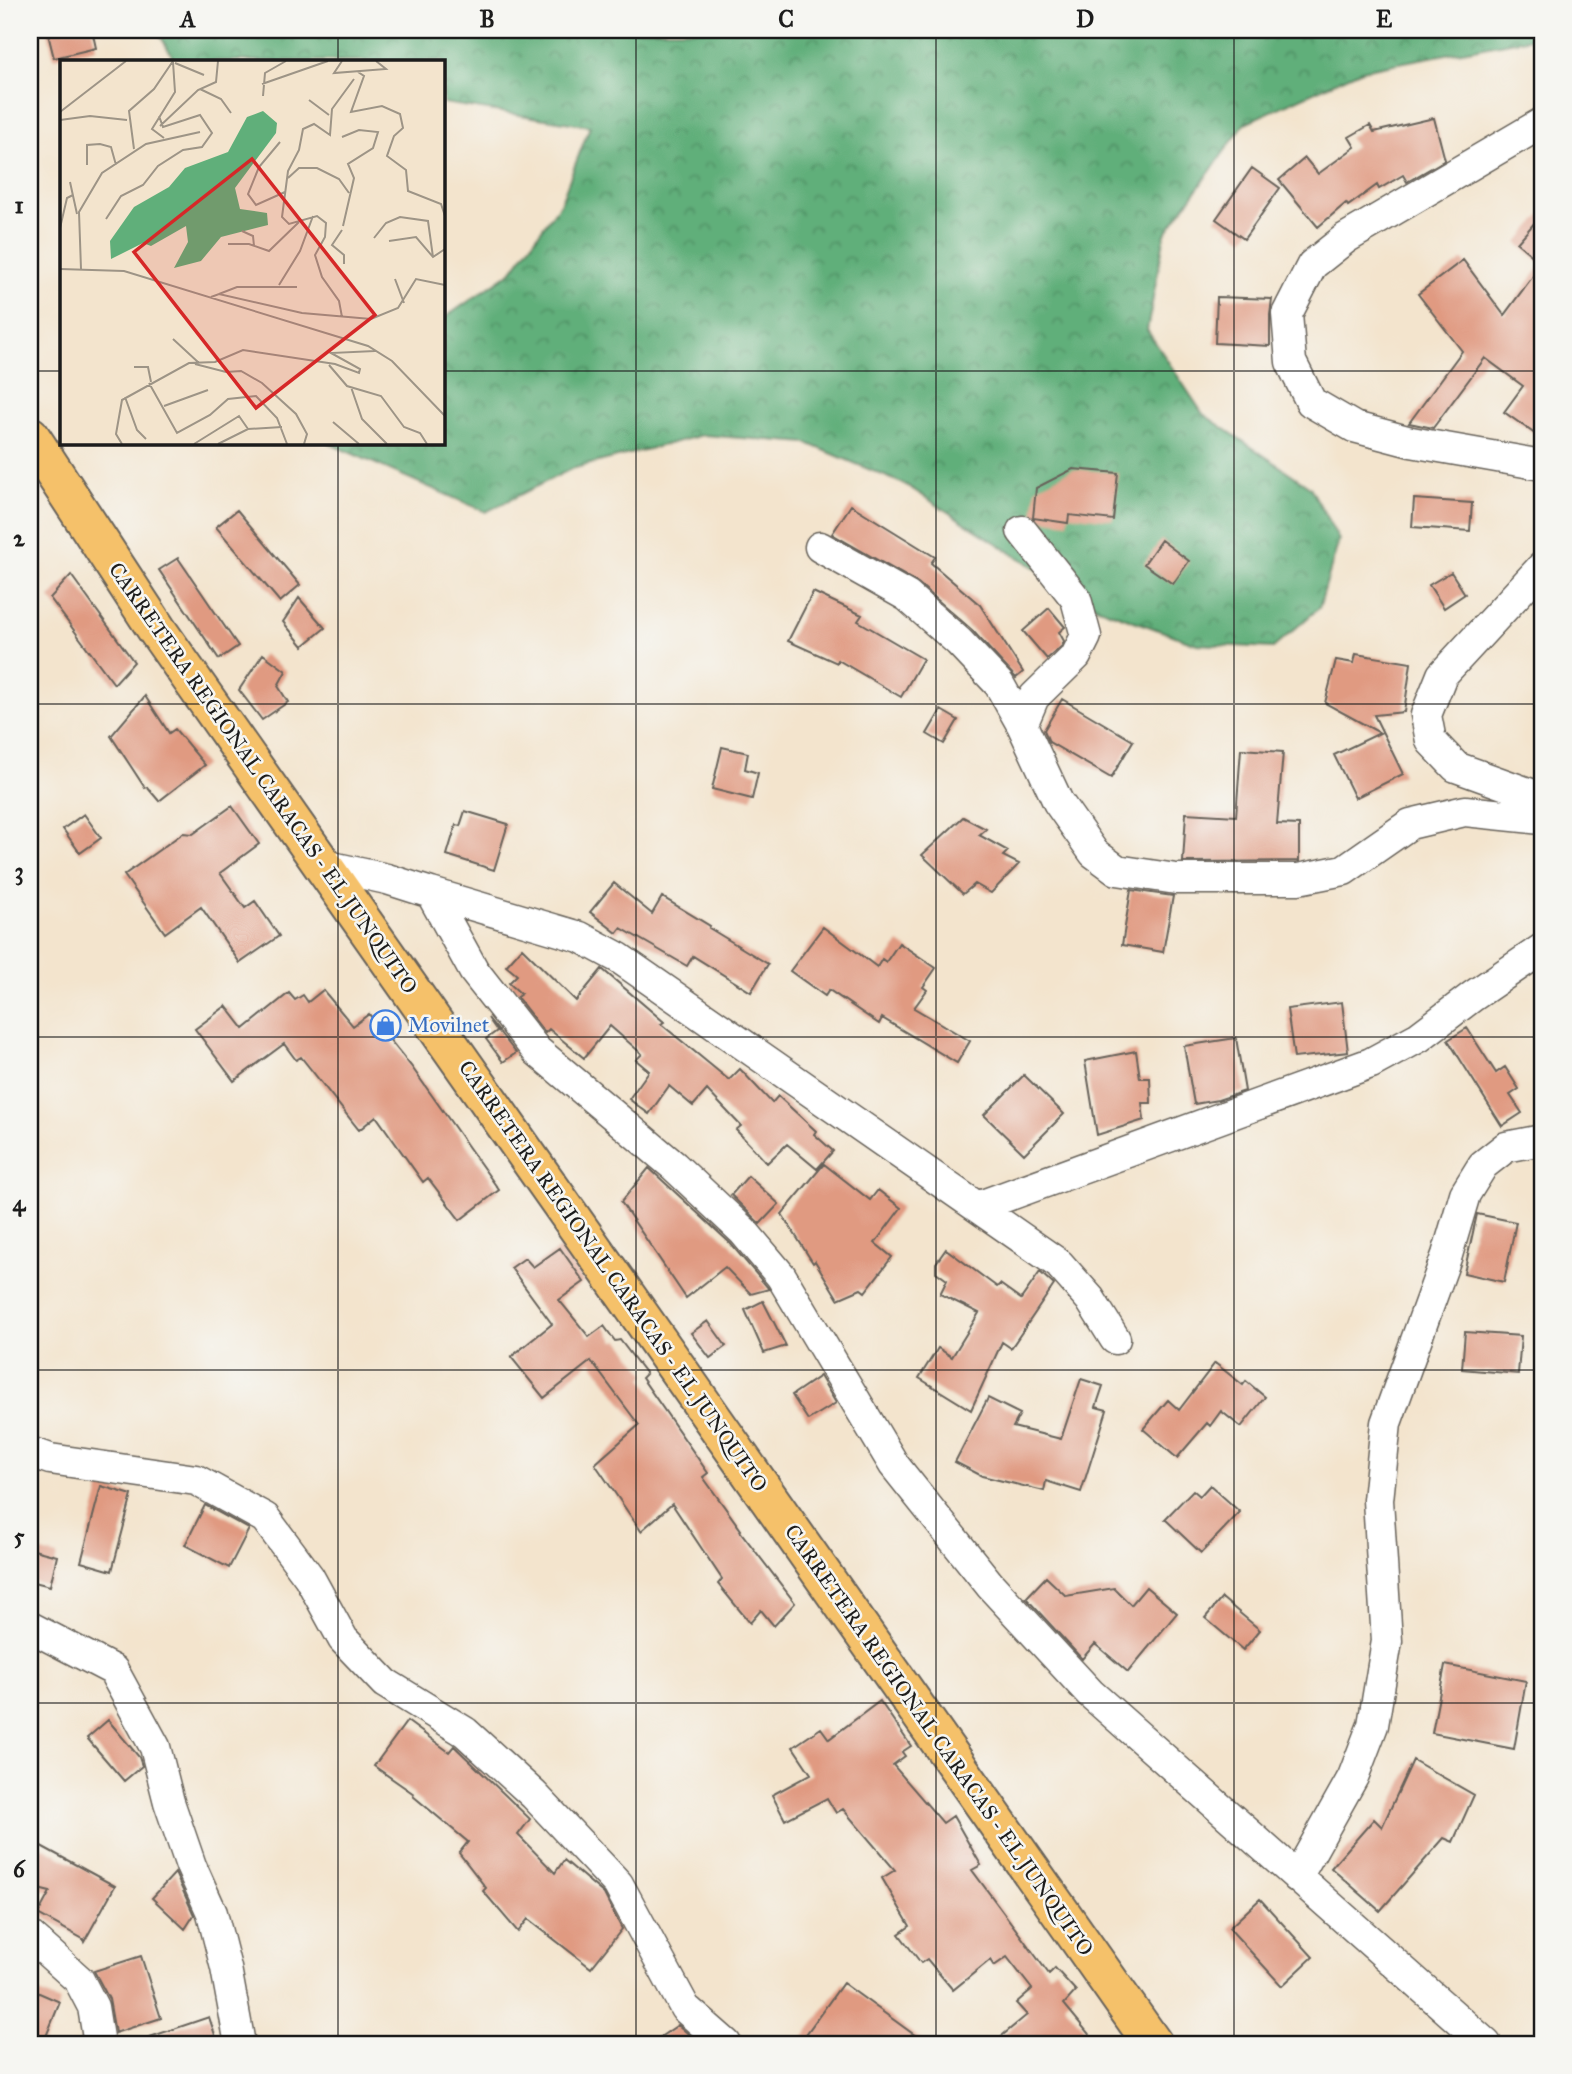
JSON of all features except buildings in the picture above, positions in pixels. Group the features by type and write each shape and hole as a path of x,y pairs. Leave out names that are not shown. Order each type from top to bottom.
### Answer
{"main road":[{"name":"CARRETERA REGIONAL CARACAS - EL JUNQUITO","path":"30,436 157,630 1153,2044"}],"street":[{"path":"1542,123 1346,238 1312,265 1287,314 1291,362 1311,402 1353,427 1411,442 1542,465"},
{"path":"1022,531 1076,599 1086,636 1076,656 1034,697 1022,725"},
{"path":"820,547 907,596 959,642 999,684 1022,725 1058,802 1094,853 1117,870 1176,878 1298,879 1344,870 1410,824 1465,811 1542,819"},
{"path":"1542,567 1442,675 1426,715 1431,741 1456,767 1542,798"},
{"path":"323,865 387,879 580,937 619,958 1059,1264 1090,1299 1115,1339"},
{"path":"431,893 474,971 537,1051 674,1166 743,1231 781,1276 894,1465 990,1586 1090,1693 1486,2044"},
{"path":"977,1207 1371,1063 1419,1037 1473,996 1542,950"},
{"path":"1297,1877 1353,1777 1373,1725 1387,1641 1378,1500 1386,1423 1447,1255 1465,1194 1483,1165 1506,1147 1542,1140"},
{"path":"30,1452 50,1459 196,1480 265,1518 309,1577 343,1639 384,1684 464,1732 534,1795 618,1884 685,2008 726,2044"},
{"path":"30,1627 113,1670 155,1747 169,1802 191,1866 212,1913 226,1968 240,2044"},
{"path":"30,1936 79,1980 93,2007 99,2044"}],"green space":[{"path":"157,30 1542,30 1542,36 1362,70 1245,123 1165,234 1147,330 1203,414 1310,487 1339,540 1319,608 1273,648 1197,644 1096,607 906,485 807,443 703,435 571,469 486,512 330,444 444,444 444,318 511,272 560,204 590,126 444,103 444,60 174,60"}],"place":[{"name":"Movilnet","path":"385,1025"}]}
